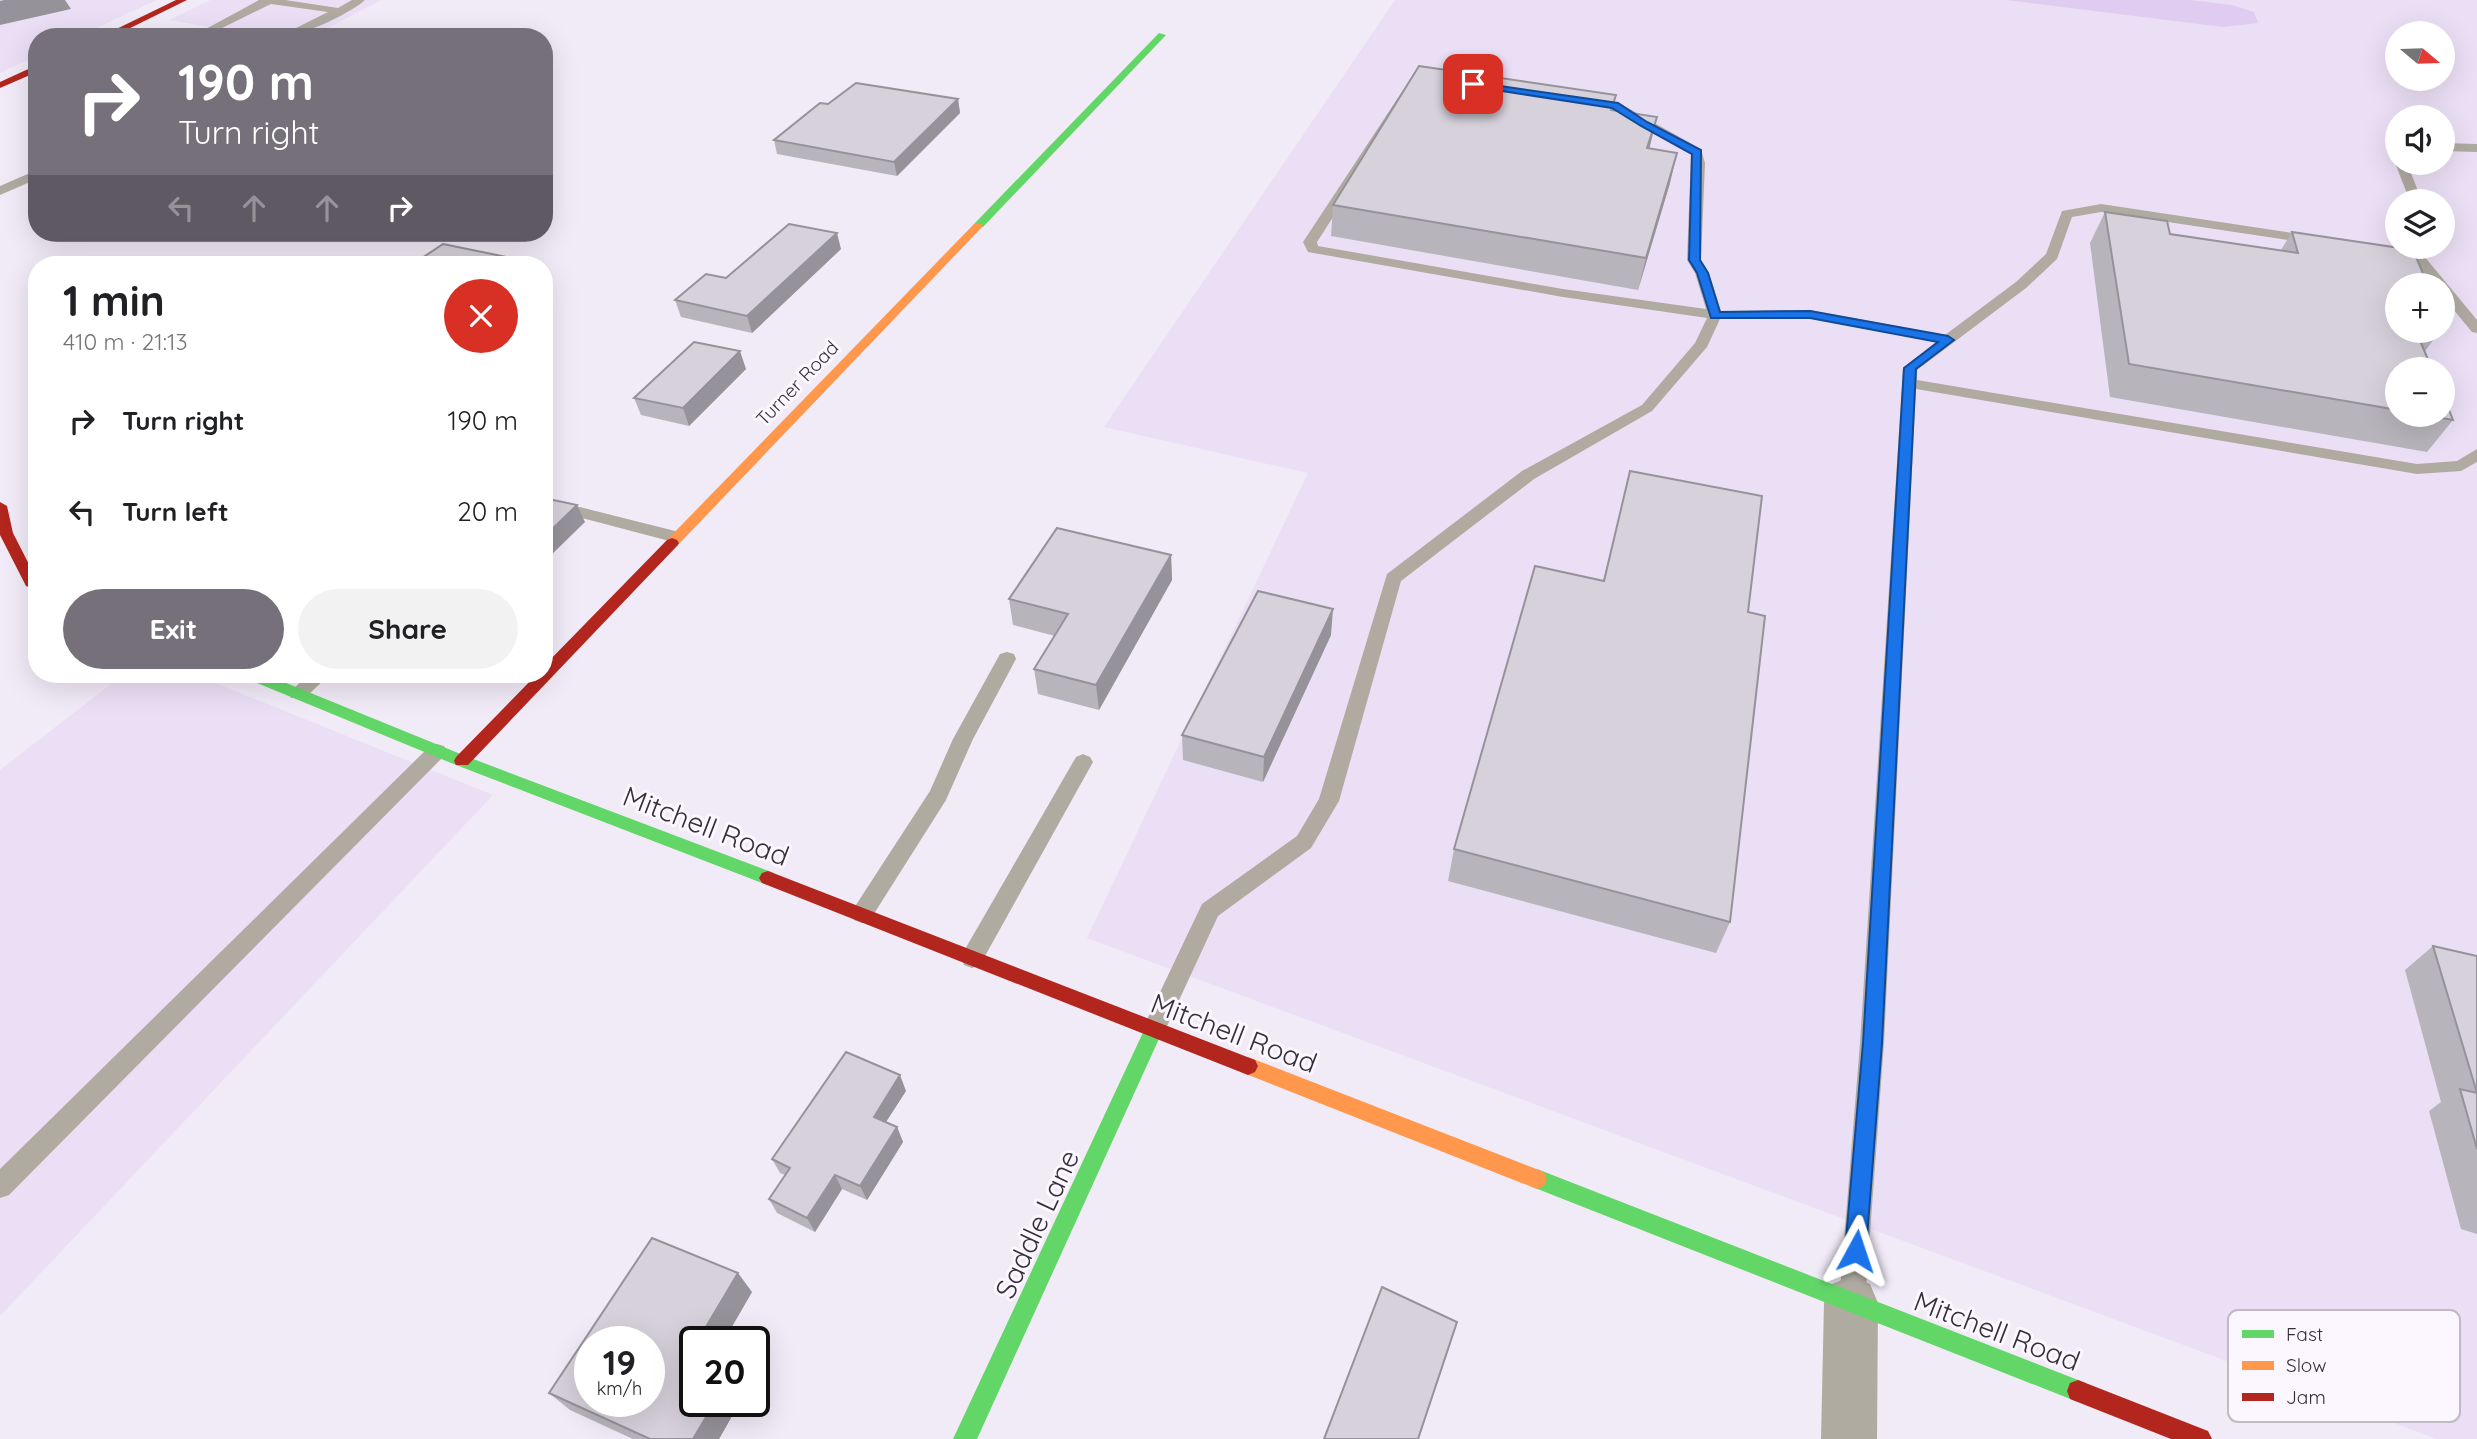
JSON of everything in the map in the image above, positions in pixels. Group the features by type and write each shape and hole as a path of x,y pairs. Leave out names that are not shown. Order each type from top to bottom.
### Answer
{"street":[{"path":"123,28 183,0"},
{"name":"Turner Road","path":"553,666 1162,35"},
{"path":"0,85 28,72"},
{"path":"0,506 6,533 28,577"},
{"name":"Mitchell Road","path":"273,683 461,761 862,914 2200,1439"},
{"name":"Turner Road","path":"461,761 536,683"},
{"name":"Saddle Lane","path":"965,1439 1154,1030"},
{"path":"1849,1439 1852,1303"}],"lane":[{"path":"264,0 322,5 339,5 360,0"},
{"path":"213,28 269,1"},
{"path":"299,28 339,5"},
{"path":"1154,1030 1210,910 1304,842 1329,801 1393,578 1528,475 1647,408 1702,344 1715,315 1702,273 1694,260 1699,163 1697,152 1615,105 1417,78 1310,242 1313,249 1563,293 1715,315 1810,314 1948,340"},
{"path":"2455,147 2477,148"},
{"path":"0,191 28,178"},
{"path":"1852,1303 1872,1043 1910,368 2021,285 2052,256 2067,214 2101,208 2334,243"},
{"path":"2375,249 2385,249"},
{"path":"2455,302 2477,329"},
{"path":"1909,383 2210,436 2417,468 2461,466 2477,454"},
{"path":"553,505 677,537"},
{"path":"862,914 939,794 963,738 1007,659"},
{"path":"298,693 310,683"},
{"path":"0,1186 437,751"},
{"path":"972,958 1083,762"}],"shaded area":[{"path":"0,0 157,0 96,28 28,28 28,60 0,73"},
{"path":"211,0 381,0 328,28 214,28 169,20"},
{"path":"1395,0 2477,0 2477,1439 2437,1439 2391,1422 2460,1422 2460,1310 2228,1310 2228,1361 1087,938 1308,473 1104,427"},
{"path":"2007,0 2191,0 2232,5 2254,12 2258,23 2223,27"},
{"path":"112,683 215,683 493,795 0,1316 0,770"}],"building":[{"path":"1419,66 1616,95 1611,110 1657,117 1647,148 1677,153 1646,258 1333,205"},
{"path":"856,83 958,99 894,162 774,140 820,103 828,104"},
{"path":"2105,212 2167,221 2170,234 2298,253 2292,232 2385,246 2385,259 2417,259 2423,273 2385,273 2385,343 2421,343 2427,357 2385,357 2385,408 2129,364"},
{"path":"789,224 837,233 747,316 675,300 706,274 726,278"},
{"path":"443,244 502,256 425,256"},
{"path":"694,342 740,351 683,408 634,398"},
{"path":"1630,471 1762,496 1748,612 1765,616 1730,922 1454,849 1535,566 1604,581"},
{"path":"553,500 577,505 553,528"},
{"path":"1057,528 1171,555 1096,685 1034,669 1068,614 1009,599"},
{"path":"1258,591 1333,609 1264,757 1182,735"},
{"path":"2433,946 2477,956 2477,1093"},
{"path":"846,1052 900,1075 874,1117 897,1127 860,1186 835,1175 807,1218 769,1199 790,1168 772,1159"},
{"path":"2460,1089 2477,1093 2477,1149"},
{"path":"652,1238 738,1273 707,1326 679,1326 679,1417 706,1417 693,1439 650,1439 602,1417 665,1417 665,1326 594,1326"},
{"path":"1382,1287 1457,1322 1418,1439 1324,1439"},
{"path":"574,1355 574,1404 549,1393"}],"traffic: fast":[{"path":"979,225 1162,35"},
{"path":"272,683 462,761 768,878"},
{"path":"965,1439 1154,1030"},
{"path":"1537,1179 2078,1391"}],"traffic: slow":[{"path":"672,543 979,225"},
{"path":"1248,1066 1537,1179"}],"traffic: jam":[{"path":"123,28 183,0"},
{"path":"0,85 28,72"},
{"path":"0,506 6,533 28,577"},
{"path":"553,667 672,543"},
{"path":"462,761 537,683"},
{"path":"768,878 1248,1066"},
{"path":"2078,1391 2200,1439"}],"route":[{"path":"1473,84 1615,105 1697,152 1699,163 1694,260 1702,273 1715,315 1810,314 1948,340 1910,368 1872,1043 1856,1251"}]}
